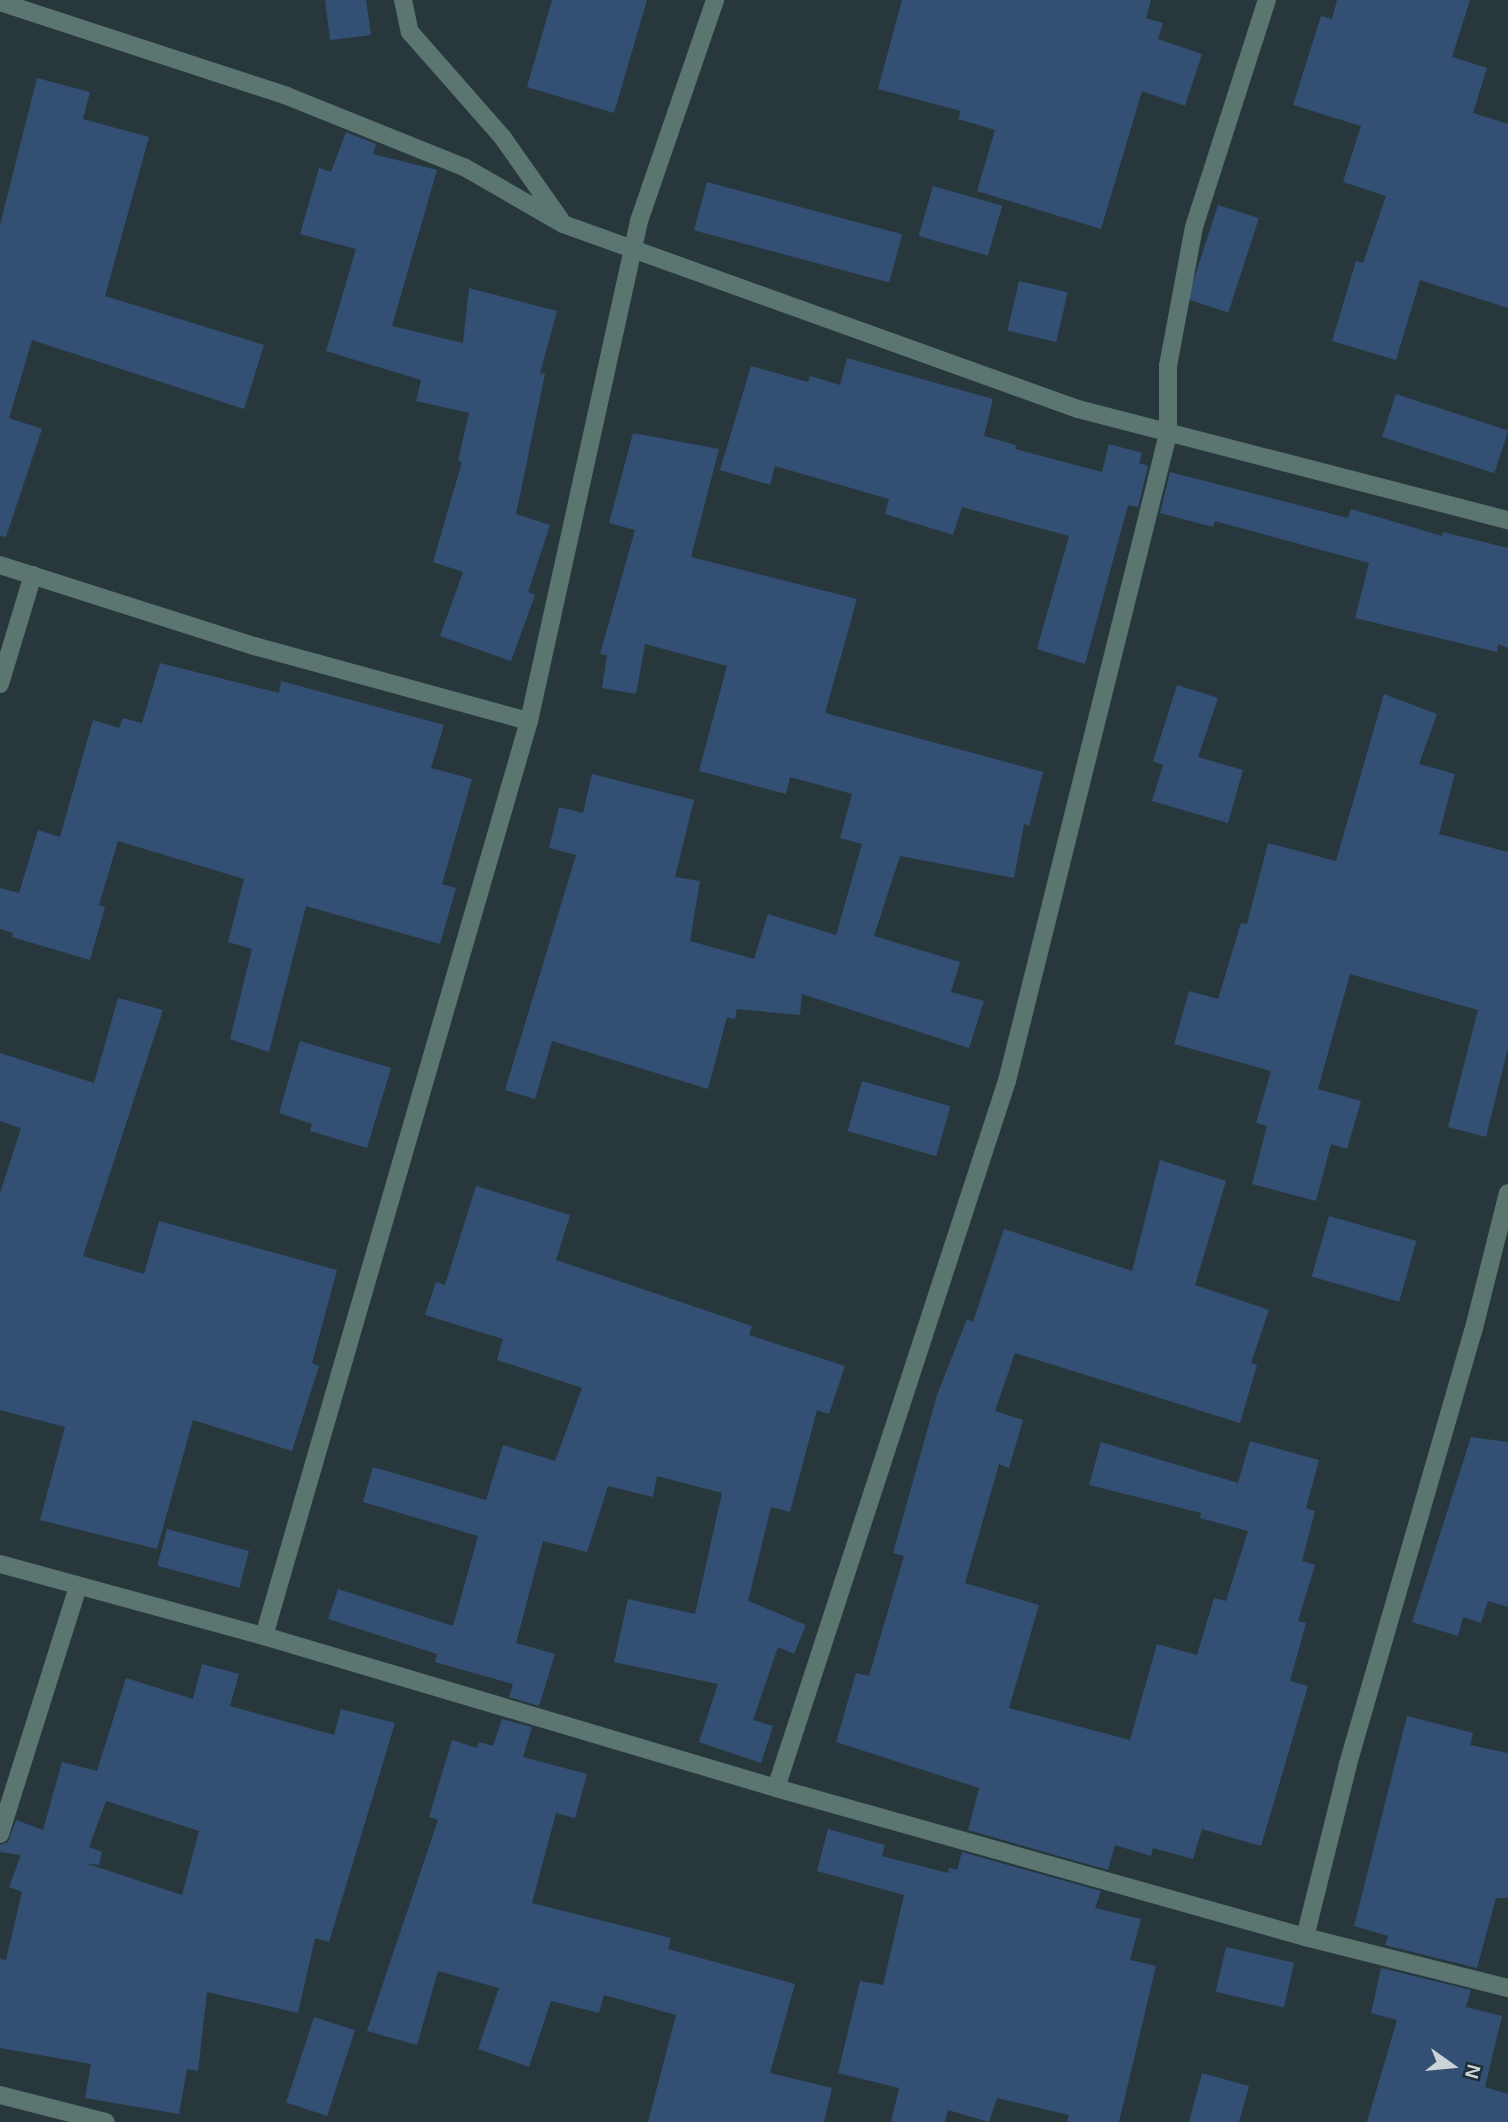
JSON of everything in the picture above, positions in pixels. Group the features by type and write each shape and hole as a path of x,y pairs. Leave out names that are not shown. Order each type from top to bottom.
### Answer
{"street":[{"path":"403,0 410,32 503,138 563,224"},
{"path":"264,1636 529,721 632,251 715,0"},
{"path":"776,1788 1007,1081 1168,434 1168,366 1194,227 1267,0"},
{"path":"0,2 287,96 464,167 563,224 632,251 968,367 1078,409 1508,520"},
{"path":"0,565 254,646 529,721"},
{"path":"0,684 33,575"},
{"path":"1305,1937 1348,1764 1473,1332 1508,1193"},
{"path":"0,1564 264,1636 776,1788 1305,1937 1508,1988"},
{"path":"0,1834 78,1587"},
{"path":"0,2095 106,2122"}],"building":[{"path":"325,0 366,0 371,35 330,40"},
{"path":"552,0 647,0 614,113 527,87"},
{"path":"902,0 1151,0 1146,18 1163,23 1158,39 1202,54 1185,106 1142,91 1101,229 977,191 995,130 958,119 961,111 878,89"},
{"path":"1337,0 1470,0 1452,57 1487,68 1473,113 1508,124 1508,308 1420,280 1396,360 1332,341 1356,261 1363,263 1386,196 1343,182 1361,126 1293,105 1321,16 1332,19"},
{"path":"37,78 90,92 83,119 149,137 105,296 264,345 244,409 32,340 9,418 42,429 6,537 0,536 0,225"},
{"path":"346,132 376,144 373,154 437,170 392,326 463,343 469,288 557,311 540,373 545,374 516,514 550,525 528,592 535,595 511,661 440,636 463,572 433,562 462,462 458,461 469,413 416,401 421,380 326,351 356,249 300,234 319,168 331,172"},
{"path":"707,182 902,234 889,283 694,230"},
{"path":"933,186 1002,206 988,256 919,236"},
{"path":"1218,205 1259,218 1228,312 1187,299"},
{"path":"1019,281 1068,292 1056,342 1008,331"},
{"path":"847,358 993,399 984,436 1016,445 1015,449 1102,472 1109,444 1142,453 1139,463 1148,466 1138,507 1128,505 1085,664 1037,649 1069,536 962,507 953,535 885,514 889,499 775,466 770,485 720,470 751,366 808,382 810,376 840,385"},
{"path":"1396,394 1508,430 1494,473 1382,437"},
{"path":"633,433 719,449 691,557 857,599 825,713 1043,772 1029,826 1024,824 1014,878 900,856 874,936 960,962 951,992 984,1001 969,1048 802,994 800,1015 737,1009 735,1019 727,1017 708,1089 552,1041 535,1099 505,1090 576,855 549,848 559,807 583,813 592,774 694,800 675,877 700,881 690,941 754,959 768,914 836,935 862,844 840,838 852,794 790,777 786,794 699,771 727,666 645,644 636,694 602,688 607,655 600,654 635,530 609,523"},
{"path":"1170,472 1348,518 1351,509 1442,536 1443,532 1508,548 1508,648 1498,644 1497,652 1355,618 1369,563 1215,521 1213,527 1160,513"},
{"path":"160,663 279,693 281,681 444,725 431,768 472,779 442,884 456,888 440,944 306,906 269,1052 230,1039 252,949 228,942 244,879 118,841 99,905 105,907 90,960 12,937 13,933 0,929 0,888 19,893 38,830 60,837 93,720 119,728 123,718 142,723"},
{"path":"1177,685 1218,698 1198,757 1243,770 1228,823 1152,801 1163,765 1153,761"},
{"path":"1384,694 1437,714 1419,764 1455,774 1439,834 1508,852 1508,1048 1486,1137 1448,1127 1478,1010 1350,974 1318,1089 1361,1101 1347,1149 1331,1144 1316,1201 1252,1184 1267,1126 1256,1123 1271,1071 1174,1044 1189,991 1218,999 1241,923 1247,924 1268,843 1336,861"},
{"path":"118,998 163,1010 83,1256 144,1274 159,1221 337,1270 312,1363 319,1366 292,1451 193,1420 157,1549 40,1520 65,1427 0,1410 0,1193 21,1128 0,1121 0,1053 94,1083"},
{"path":"300,1041 391,1068 367,1148 310,1131 312,1124 279,1113"},
{"path":"862,1081 950,1106 936,1156 848,1131"},
{"path":"1160,1160 1226,1181 1195,1285 1269,1310 1251,1363 1257,1365 1240,1423 1015,1353 995,1411 1023,1420 1009,1468 999,1464 965,1583 1039,1605 1009,1708 1130,1740 1157,1644 1197,1655 1214,1598 1226,1601 1248,1531 1200,1518 1201,1513 1089,1485 1101,1442 1238,1483 1250,1441 1319,1460 1306,1508 1315,1511 1302,1561 1315,1565 1298,1621 1306,1623 1290,1681 1308,1686 1261,1846 1202,1829 1193,1859 1153,1848 1151,1856 1115,1845 1108,1870 968,1830 979,1788 836,1742 856,1673 869,1676 904,1556 893,1553 937,1395 967,1319 973,1322 1004,1229 1132,1271"},
{"path":"476,1186 570,1215 556,1260 752,1326 749,1335 845,1366 829,1414 817,1410 790,1512 771,1507 748,1601 806,1625 794,1654 778,1647 753,1720 773,1726 761,1763 699,1742 718,1684 614,1662 628,1599 695,1614 722,1493 657,1476 653,1497 608,1486 587,1552 543,1541 516,1643 555,1654 539,1706 509,1697 513,1684 435,1662 437,1654 328,1619 338,1589 453,1626 478,1536 363,1502 373,1467 486,1500 503,1445 555,1461 582,1388 497,1360 503,1339 425,1315 436,1282 445,1285"},
{"path":"1329,1216 1416,1241 1399,1302 1312,1277"},
{"path":"1471,1437 1508,1442 1508,1607 1488,1601 1481,1623 1463,1617 1458,1636 1412,1622"},
{"path":"167,1529 249,1551 239,1588 157,1566"},
{"path":"202,1664 239,1674 230,1706 334,1735 341,1709 395,1723 329,1942 315,1938 298,2013 207,1992 198,2071 187,2069 179,2114 85,2098 91,2064 0,2048 0,1959 6,1960 22,1892 9,1887 21,1855 0,1852 0,1845 8,1842 16,1820 43,1830 62,1762 97,1771 126,1678 193,1699","holes":["106,1801 199,1831 182,1895 85,1863 99,1865 102,1852 89,1847"]},
{"path":"1407,1716 1473,1733 1470,1745 1508,1753 1508,1898 1496,1898 1477,1968 1385,1945 1388,1936 1354,1926"},
{"path":"502,1719 532,1727 523,1757 587,1774 575,1818 556,1813 532,1903 671,1938 668,1949 795,1984 770,2073 832,2088 824,2122 648,2122 676,2015 604,1995 599,2013 551,2001 529,2067 478,2049 499,1988 438,1971 417,2045 367,2031 438,1820 429,1817 452,1740 477,1748 479,1742 493,1746"},
{"path":"828,1829 885,1845 882,1856 948,1873 949,1868 957,1870 962,1852 1101,1891 1095,1908 1141,1919 1130,1960 1156,1966 1119,2122 1067,2122 1069,2115 997,2098 989,2122 948,2110 945,2122 891,2122 899,2088 838,2073 860,1981 883,1985 904,1895 817,1871"},
{"path":"1226,1947 1294,1963 1284,2008 1216,1992"},
{"path":"1381,1968 1471,1990 1466,2007 1502,2016 1485,2087 1508,2094 1508,2122 1367,2122 1397,2020 1371,2013"},
{"path":"314,2017 355,2030 327,2116 286,2103"},
{"path":"1202,2073 1249,2086 1239,2122 1189,2122"}]}
